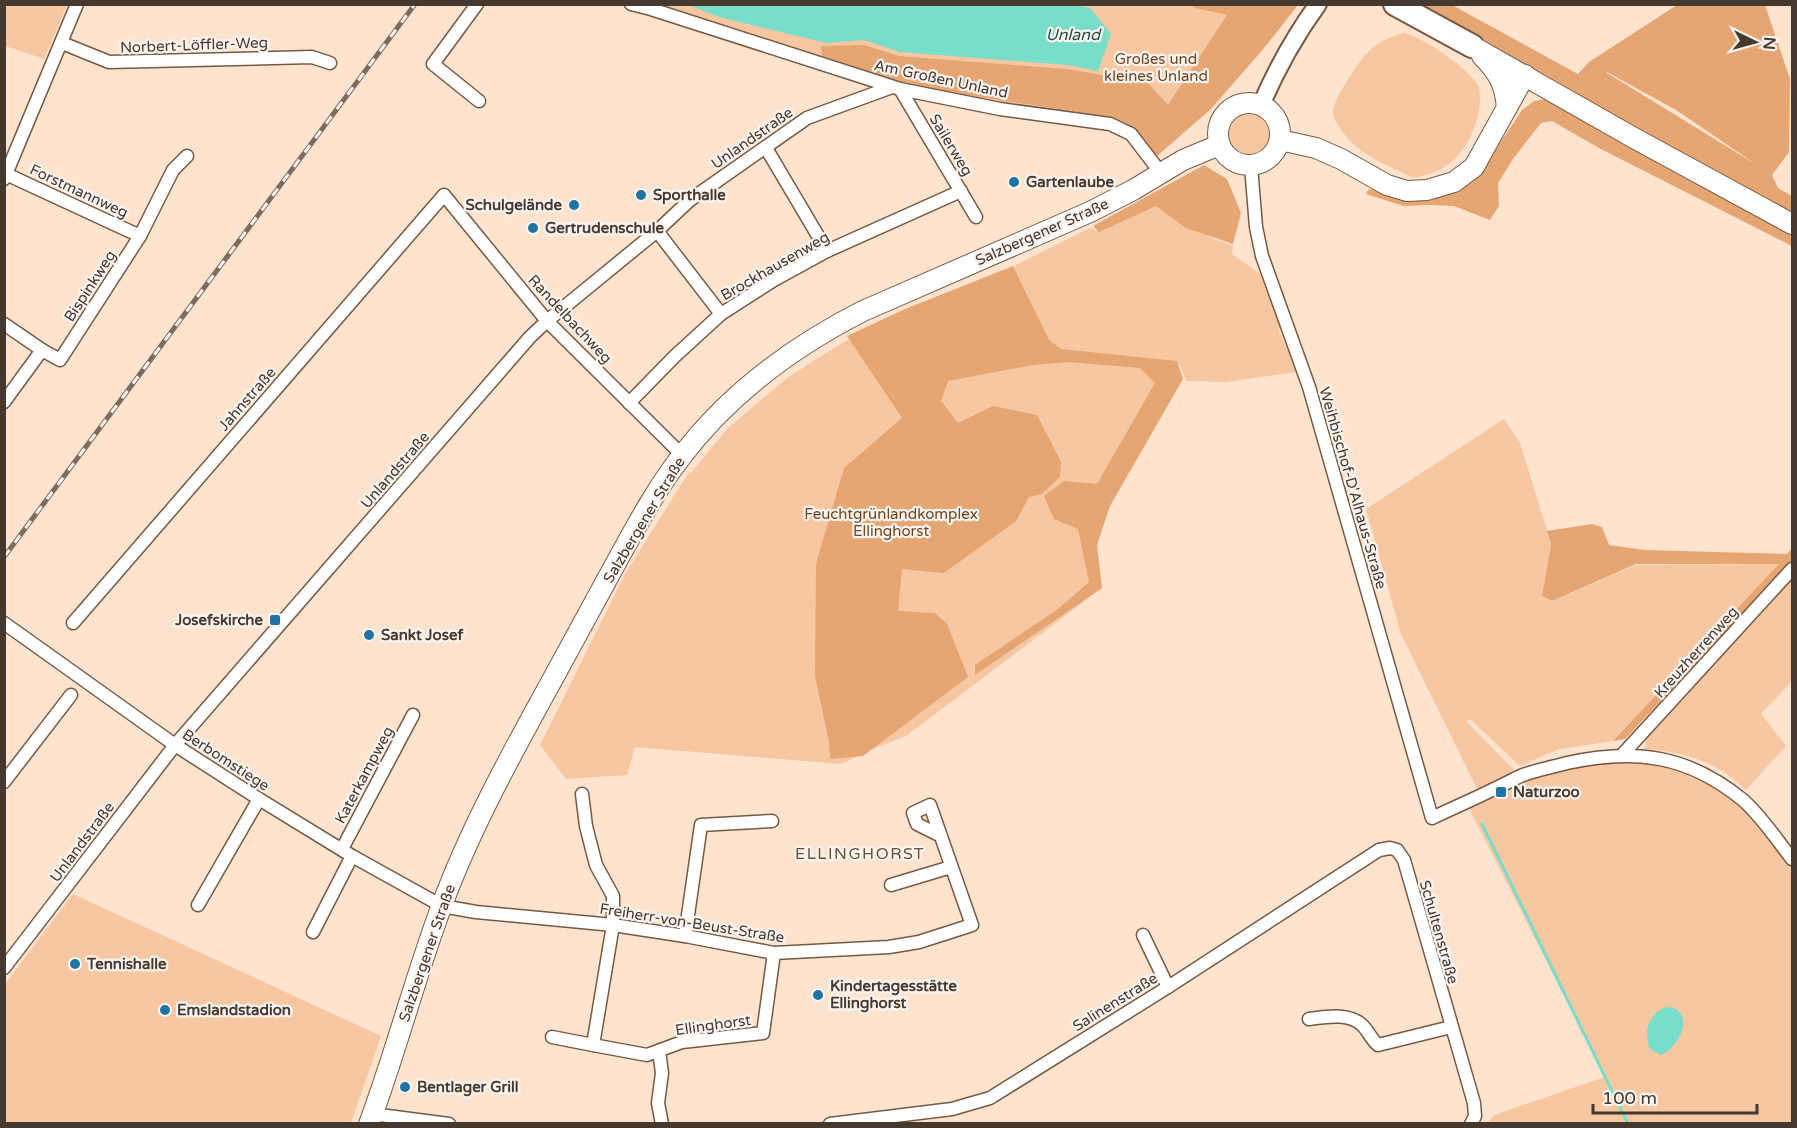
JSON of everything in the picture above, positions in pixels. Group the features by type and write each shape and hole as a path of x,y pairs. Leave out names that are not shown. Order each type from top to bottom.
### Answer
{"highway":[{"path":"1395,4 1472,46"}],"main road":[{"path":"1261,105 1289,46 1318,4"},
{"path":"1472,46 1792,224"},
{"path":"1472,46 1490,64 1503,84 1507,108"},
{"path":"1280,140 1316,148 1387,185 1407,191 1427,190 1454,182 1474,167 1525,75"},
{"path":"1249,103 1261,105 1275,115 1281,132 1280,140 1278,148 1267,161 1251,166 1235,163 1228,158 1219,145 1220,121 1227,111 1238,105 1249,103"},
{"name":"Salzbergener Straße","path":"370,1119 441,906 467,846 508,763 638,524 682,455 711,422 768,370 836,324 863,310 1090,213 1183,159 1219,145"}],"street":[{"path":"5,176 77,4"},
{"path":"477,4 433,64 479,101"},
{"name":"Am Großen Unland","path":"631,4 896,88 1000,109 1110,124 1131,134 1161,173"},
{"name":"Norbert-Löffler-Weg","path":"62,43 109,63 312,57 330,63"},
{"name":"Unlandstraße","path":"4,968 175,745 530,337 657,231 690,200 807,118 896,88"},
{"name":"Sailerweg","path":"896,88 976,217"},
{"path":"765,148 827,251"},
{"name":"Bispinkweg","path":"42,350 60,360 140,236 173,170 187,156"},
{"name":"Weihbischof-D'Alhaus-Straße","path":"1251,166 1256,227 1262,256 1309,387 1432,818 1522,775 1584,760 1622,755"},
{"name":"Forstmannweg","path":"5,176 140,236"},
{"name":"Brockhausenweg","path":"629,404 675,356 721,314 774,280 827,251 961,191"},
{"name":"Randelbachweg","path":"444,195 547,321 682,455"},
{"name":"Jahnstraße","path":"73,623 444,195"},
{"path":"657,231 721,314"},
{"path":"4,324 42,350 4,402"},
{"name":"Kreuzherrenweg","path":"1622,755 1792,569"},
{"name":"Berbomstiege","path":"4,623 175,745 347,853 441,906"},
{"path":"4,782 71,695"},
{"name":"Katerkampweg","path":"313,932 347,853 413,715"},
{"path":"1622,755 1657,758 1689,767 1707,777 1743,801 1756,813 1792,860"},
{"path":"582,794 586,826 596,865 613,896 614,925 593,1045"},
{"path":"198,905 259,799"},
{"path":"685,936 701,825 772,821"},
{"path":"891,885 951,867 941,836"},
{"name":"Salinenstraße","path":"830,1124 950,1109 990,1098 1168,987 1379,850 1394,848"},
{"name":"Schultenstraße","path":"1394,848 1401,853 1404,860 1474,1103 1475,1116 1471,1124"},
{"name":"Freiherr-von-Beust-Straße","path":"441,906 476,912 614,925 774,953 889,947 919,942 972,925 951,867"},
{"path":"1143,935 1168,987"},
{"name":"Ellinghorst","path":"552,1037 647,1055 682,1042 763,1033 774,953"},
{"path":"1310,1020 1333,1016 1353,1020 1362,1024 1371,1039 1378,1045 1451,1027"},
{"name":"Ellinghorst","path":"659,1051 662,1073 658,1103 662,1124"},
{"path":"370,1119 449,1124"}],"green space":[{"path":"5,4 67,5 44,59 5,46"},
{"name":"Großes und kleines Unland","path":"1279,4 1151,154 1127,124 1101,117 945,94 914,87 805,51 635,5"},
{"path":"1189,5 1298,5 1211,109 1156,157 1134,127 1113,117 926,89 822,56 821,46 864,45 899,56 1067,69 1148,83 1168,105 1227,15"},
{"path":"1414,5 1452,5 1578,74 1589,62 1677,5 1765,5 1790,79 1789,152 1772,175 1778,188 1792,196 1792,213","holes":["1607,72 1676,110 1757,165"]},
{"path":"1404,33 1422,40 1456,63 1474,80 1479,87 1480,94 1479,110 1471,136 1460,153 1443,168 1413,178 1361,150 1345,135 1333,112 1343,88 1367,53 1386,39"},
{"path":"1545,99 1559,102 1792,233 1792,246 1599,148 1552,121 1541,123 1513,159 1498,183 1499,206 1490,220 1454,206 1404,206 1366,194 1369,189 1405,198 1485,166 1522,110 1534,101"},
{"path":"1249,110 1267,117 1274,135 1267,153 1249,160 1231,153 1224,135 1231,117"},
{"path":"1204,165 1227,179 1241,213 1233,244 1186,228 1156,206 1099,232 1093,226"},
{"name":"Feuchtgrünlandkomplex Ellinghorst","path":"1163,195 1213,239 1233,245 1232,254 1284,291 1285,310 1279,331 1297,372 1226,382 1186,381 1180,365 1177,364 1093,509 1090,597 906,736 841,764 635,747 627,775 566,779 540,745 625,574 689,472 691,473 728,428 787,378 854,336 1016,267 1092,227 1096,231"},
{"path":"1013,266 1049,340 1061,349 1177,361 1183,379 1110,506 1097,545 1102,588 975,675 975,665 1058,609 1089,582 1078,529 1054,519 1044,496 1064,481 1097,484 1155,383 1140,368 1068,362 1033,365 948,381 941,401 958,423 993,406 1037,415 1061,462 1060,477 1042,494 1029,497 1016,521 944,573 902,569 898,611 935,613 947,624 968,677 863,756 830,759 829,742 815,676 816,564 844,468 902,418 847,336 905,309"},
{"path":"1504,419 1520,443 1551,543 1542,596 1552,601 1636,565 1779,564 1613,741 1559,749 1520,766 1470,719 1467,722 1518,774 1479,793 1401,634 1366,509"},
{"path":"1592,524 1602,527 1609,545 1645,550 1787,554 1792,548 1792,562 1625,739 1613,741 1779,564 1636,564 1552,601 1542,596 1551,544 1547,531"},
{"path":"1792,578 1792,681 1761,714 1786,746 1746,790 1723,771 1702,761 1674,753 1645,749 1647,735"},
{"path":"1622,755 1688,769 1756,813 1792,859 1792,1123 1488,1123 1494,1115 1605,1077 1466,802 1523,775"},
{"name":"Emslandstadion","path":"73,894 381,1036 351,1123 5,1123 5,984"}],"water":[{"name":"Unland","path":"689,5 1076,5 1090,8 1111,34 1098,71 1068,65 900,52 864,40 826,43 719,17"},
{"path":"1665,1007 1675,1009 1683,1020 1680,1036 1675,1044 1661,1055 1650,1049 1647,1031 1654,1015"}],"waterway":[{"path":"1482,824 1628,1124"}],"railway":[{"path":"4,557 415,4"}],"place":[{"name":"Gartenlaube","path":"1014,182"},
{"name":"Sporthalle","path":"641,195"},
{"name":"Schulgelände","path":"574,205"},
{"name":"Gertrudenschule","path":"533,228"},
{"name":"Josefskirche","path":"275,620"},
{"name":"Sankt Josef","path":"369,635"},
{"name":"Naturzoo","path":"1501,792"},
{"name":"Tennishalle","path":"75,964"},
{"name":"Kindertagesstätte Ellinghorst","path":"818,995"},
{"name":"Emslandstadion","path":"165,1010"},
{"name":"Bentlager Grill","path":"405,1087"}],"district":[{"name":"ELLINGHORST","path":"860,854"}]}
